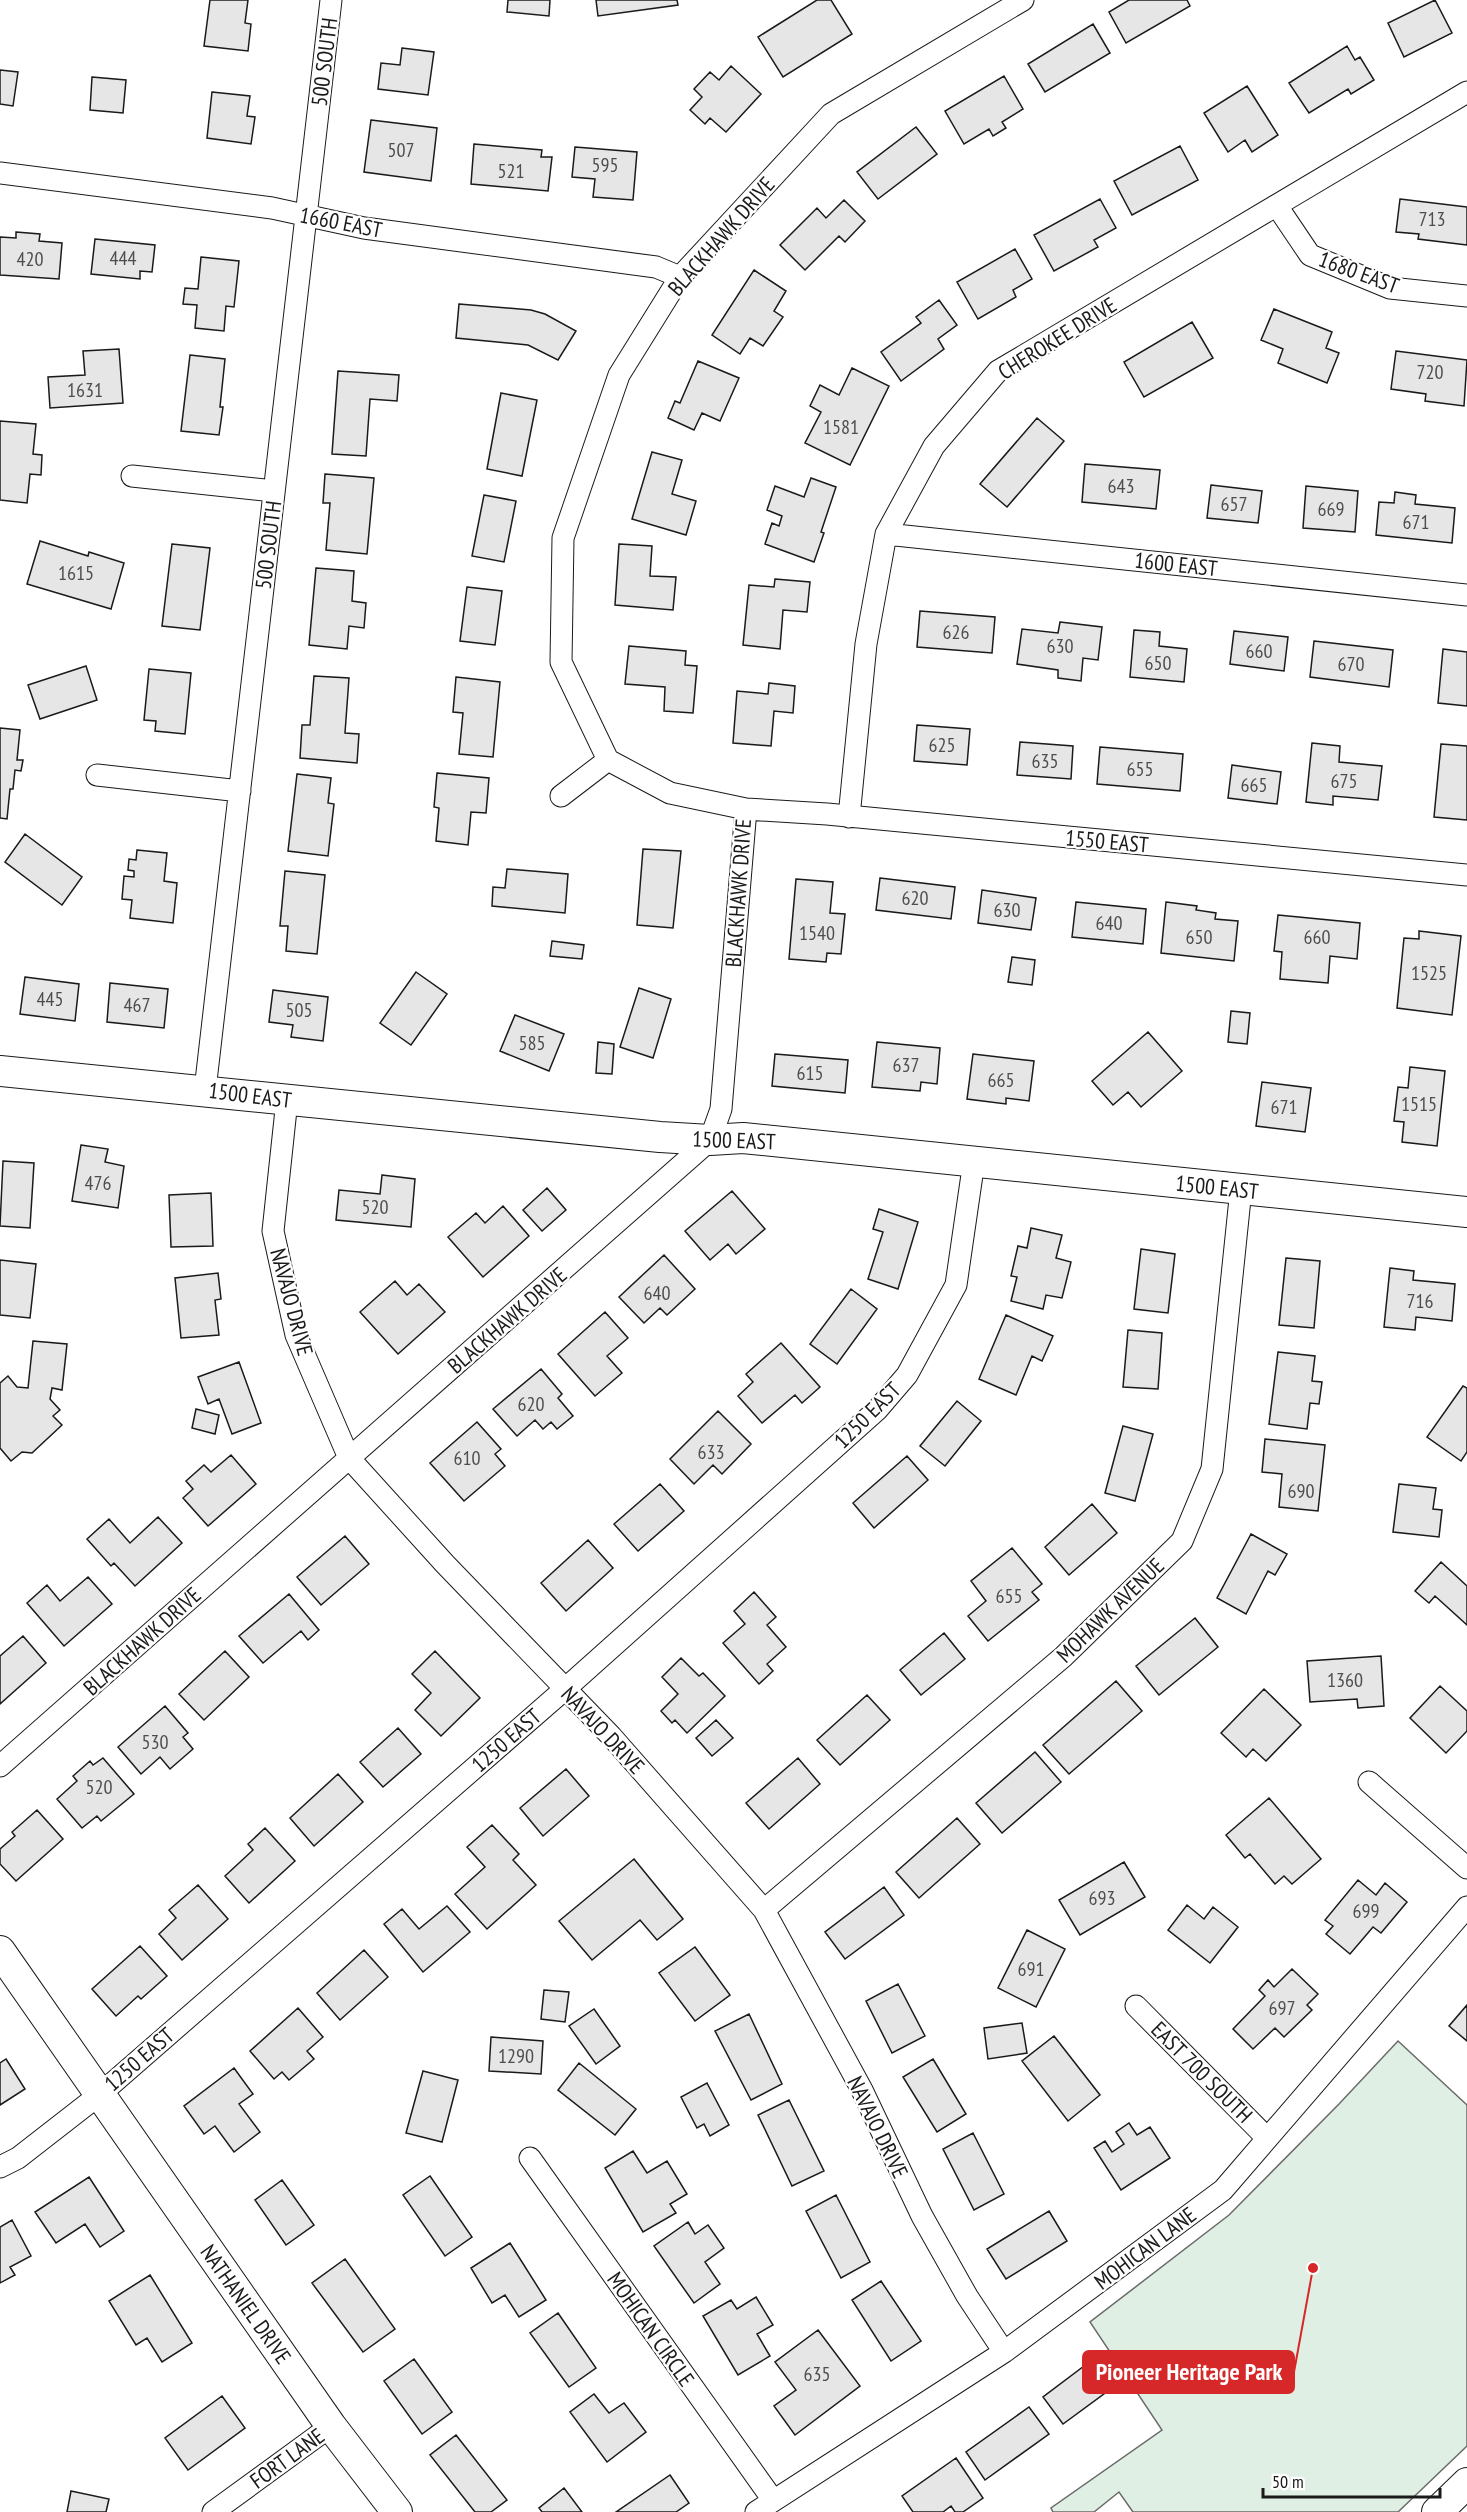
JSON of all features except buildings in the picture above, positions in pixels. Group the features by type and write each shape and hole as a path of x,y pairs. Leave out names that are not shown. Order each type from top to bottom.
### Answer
{"street":[{"name":"500 SOUTH","path":"205,1090 331,0"},
{"name":"BLACKHAWK DRIVE","path":"0,1766 710,1140 721,1109 746,809 670,793 608,760 561,663 563,538 619,375 680,277 831,114 1023,0"},
{"name":"CHEROKEE DRIVE","path":"849,817 866,644 886,534 934,446 998,371 1467,92"},
{"name":"1660 EAST","path":"0,173 272,208 364,228 656,267 680,277"},
{"name":"1680 EAST","path":"1277,206 1310,255 1390,288 1467,296"},
{"path":"132,476 274,491"},
{"name":"1600 EAST","path":"886,534 1467,595"},
{"path":"561,796 608,760"},
{"path":"98,775 240,790"},
{"name":"1550 EAST","path":"746,809 1467,875"},
{"name":"1500 EAST","path":"0,1071 710,1140 743,1138 1467,1212"},
{"name":"NAVAJO DRIVE","path":"286,1100 273,1231 296,1335 349,1458 444,1564 611,1736 764,1910 862,2090 922,2216 967,2296 1004,2352"},
{"name":"1250 EAST","path":"0,2167 18,2158 99,2095 565,1689 877,1410 907,1375 956,1285 974,1161"},
{"name":"MOHAWK AVENUE","path":"764,1910 1063,1657 1182,1540 1212,1469 1241,1189"},
{"path":"1369,1782 1467,1868"},
{"name":"MOHICAN LANE","path":"764,2506 1004,2352 1223,2190 1467,1907"},
{"name":"NATHANIEL DRIVE","path":"0,1951 331,2426 397,2512"},
{"name":"EAST 700 SOUTH","path":"1136,2006 1267,2138"},
{"name":"MOHICAN CIRCLE","path":"530,2158 764,2506"},
{"name":"FORT LANE","path":"213,2512 331,2426"},
{"path":"1437,2512 1467,2483"}],"green space":[{"path":"1398,2041 1467,2105 1467,2446 1398,2512 1133,2512 1119,2492 1094,2512 1053,2512 1051,2508 1162,2430 1090,2322 1229,2215"}],"place":[{"name":"Pioneer Heritage Park","path":"1313,2268"}]}
